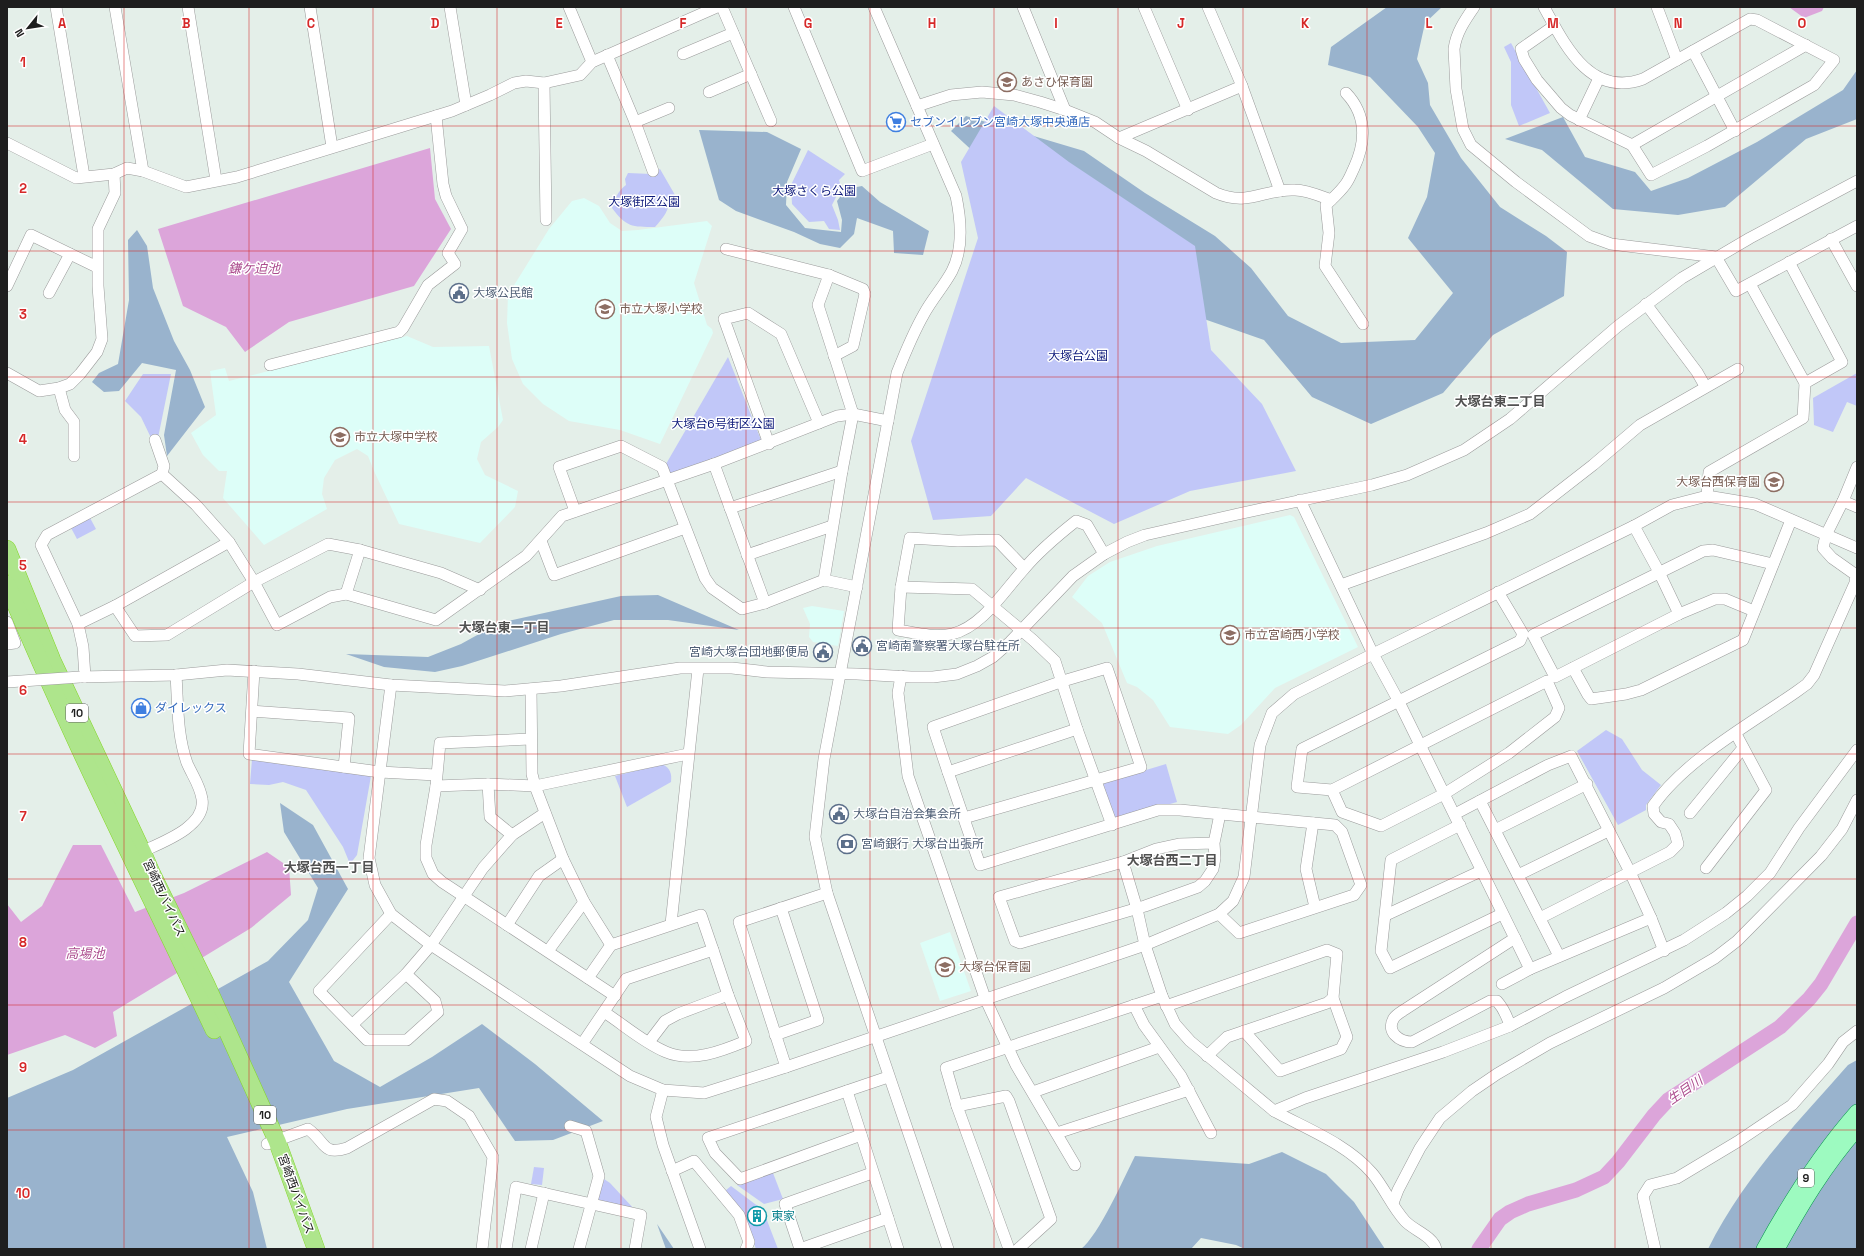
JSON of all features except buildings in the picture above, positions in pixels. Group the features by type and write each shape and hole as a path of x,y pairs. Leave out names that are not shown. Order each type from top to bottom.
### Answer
{"highway":[{"name":"宮崎西バイパス","path":"7,549 52,660 146,877 200,987 272,1143 316,1249"},
{"name":"宮崎西バイパス","path":"7,584 40,664 136,854"},
{"name":"宮崎西バイパス","path":"272,1143 310,1249"}],"main road":[{"name":"9","path":"1764,1249 1783,1215 1810,1173 1828,1147 1857,1112"},
{"name":"9","path":"1777,1249 1797,1212 1841,1147 1857,1129"}],"street":[{"path":"56,7 84,176"},
{"path":"115,7 143,171"},
{"path":"188,7 216,180"},
{"path":"310,7 332,147"},
{"path":"450,7 466,105"},
{"path":"569,7 592,62"},
{"path":"7,144 76,178 114,174 127,168 143,171 186,187 206,184 216,180 237,177 436,116 490,96 514,83 526,81 544,83 580,75 592,62 717,7"},
{"path":"722,7 770,121"},
{"path":"794,7 862,171 934,144"},
{"path":"874,7 956,196 960,212 959,250 953,269 924,313 908,343 898,373 824,759 815,837 827,893 876,1036 888,1077 948,1249"},
{"path":"1023,7 1065,110"},
{"path":"1144,7 1188,110"},
{"path":"1208,7 1242,86 1280,191"},
{"path":"1474,7 1463,23 1454,49 1456,89 1462,129 1471,145 1516,182 1589,236 1611,244 1716,257"},
{"path":"1544,7 1554,26 1577,60 1598,78 1620,82 1638,80 1693,52 1750,19 1757,20 1834,60 1818,82 1805,91 1735,131 1653,175 1650,175 1632,144 1579,120 1561,108 1547,93 1531,69 1521,51 1522,47 1554,26"},
{"path":"1657,7 1678,60"},
{"path":"683,54 733,32"},
{"path":"1632,144 1806,45"},
{"path":"1693,52 1735,131"},
{"path":"607,55 635,122 653,171"},
{"path":"709,92 751,74"},
{"path":"1579,120 1598,78"},
{"path":"544,83 546,220"},
{"path":"1119,138 1242,86"},
{"path":"917,106 951,95 982,92 1014,95 1065,110 1095,122 1119,138 1146,151 1216,194 1226,198 1253,198 1280,191 1295,190 1331,200"},
{"path":"1346,94 1353,101 1359,112 1363,125 1362,142 1358,159 1347,184 1326,205 1329,233 1325,266 1363,324"},
{"path":"635,122 669,108"},
{"path":"270,365 399,332 403,328 428,285 455,264 448,253 462,230 442,184 436,116"},
{"path":"7,373 38,391 59,388 70,384 97,352 102,339 97,267 98,229 115,193 114,174"},
{"path":"7,682 82,677 176,676 227,670 298,674 391,685 505,691 530,690 680,668 732,668 767,672 841,673 933,677 957,674 978,666 993,657 1022,630 1073,576 1104,554 1145,535 1372,485 1407,475 1464,450 1510,419 1618,326 1682,278 1716,257 1857,181"},
{"path":"1716,257 1736,291 1857,226"},
{"path":"7,286 31,235 97,267"},
{"path":"1831,239 1857,286"},
{"path":"726,249 829,275 860,286 865,294 853,346 834,356"},
{"path":"49,293 70,254"},
{"path":"1789,262 1842,362 1805,383"},
{"path":"824,580 832,526 853,414 818,305 829,275"},
{"path":"1707,496 1709,472 1803,418 1805,383 1750,284"},
{"path":"1646,304 1697,372 1705,386"},
{"path":"770,444 724,319 748,313 781,334 819,423"},
{"path":"1341,584 1486,533 1530,514 1593,465 1640,424 1705,386 1738,369"},
{"path":"59,388 65,410 74,422 74,456"},
{"path":"162,474 196,505 229,542 254,582 277,625 330,597 346,594 436,620 526,556 562,516 667,481 770,444 837,416 853,414 888,421"},
{"path":"82,677 83,647 78,624 41,545 47,535 162,474 164,466 155,440"},
{"path":"575,511 559,467 621,446 662,467 705,578 712,588 742,609 766,603 824,580 858,587"},
{"path":"714,464 766,603"},
{"path":"1540,918 1670,852 1678,844 1675,833 1669,824 1661,822 1654,814 1653,806 1662,792 1692,765 1807,684 1816,669 1855,582 1856,575 1832,558 1823,548 1826,535 1843,501 1857,467"},
{"path":"730,508 842,471"},
{"path":"391,685 369,858 375,885 391,914 432,945 630,1076 663,1090 704,1093 786,1067 1145,944 1220,914 1233,901 1244,877 1260,745 1272,714 1294,694 1634,526 1672,505 1707,496 1755,504 1857,548"},
{"path":"1300,500 1373,654 1398,700 1530,969"},
{"path":"1843,501 1857,507"},
{"path":"1573,668 1591,699 1626,694 1641,690 1743,640 1791,520"},
{"path":"1024,568 997,540 958,541 910,538 901,587 898,630 938,636 953,634 968,629 992,607 1024,568 1046,545 1076,521 1087,525 1104,554"},
{"path":"747,555 832,526"},
{"path":"1634,526 1659,572 1679,614"},
{"path":"541,541 554,575 685,528"},
{"path":"78,624 115,606 229,542"},
{"path":"115,606 135,636 166,635 254,582 328,544 360,550 441,573 480,590"},
{"path":"346,594 360,550"},
{"path":"1754,611 1725,599 1715,599 1679,614 1555,677 1533,635 1688,557 1708,550 1726,552 1773,564"},
{"path":"901,587 972,589 992,607 1022,630 1056,662 1077,729 1097,780 1112,825"},
{"path":"1332,790 1342,812 1381,826 1444,794 1509,753 1556,717 1559,708 1548,681 1332,790 1297,787 1302,749 1398,700 1520,641 1523,634 1498,592"},
{"path":"7,622 15,643 7,644"},
{"path":"964,818 1141,767 1107,668 1063,681 933,727 980,865 1158,810 1180,810 1335,824 1342,832 1361,885 1354,894 1239,933 1220,914"},
{"path":"671,924 698,669"},
{"path":"254,671 249,754 436,781 535,786 688,754"},
{"path":"136,854 192,826 201,811 203,801 199,786 188,764 179,730 176,676"},
{"path":"901,676 898,693 908,776 985,998 1016,1065 1075,1164"},
{"path":"530,690 530,738 532,774 535,786 563,860 584,902 611,945"},
{"path":"252,711 349,718 344,767"},
{"path":"948,772 1077,729"},
{"path":"1706,868 1766,790 1736,734"},
{"path":"530,738 440,743 436,781 426,845 426,858 433,874 615,996"},
{"path":"1690,813 1743,748"},
{"path":"1274,1111 1312,1096 1443,1052 1510,1026 1565,996 1684,940 1747,896 1770,873 1799,828 1857,750"},
{"path":"1454,814 1548,764 1572,756 1587,784 1608,831 1630,872 1664,950"},
{"path":"488,784 490,818 512,835"},
{"path":"1495,830 1587,784"},
{"path":"1393,1203 1398,1190 1420,1148 1440,1118 1472,1091 1517,1062 1550,1043 1664,988 1715,958 1737,941 1821,856 1842,829 1857,800"},
{"path":"1480,801 1559,956"},
{"path":"353,1024 406,974 432,945 483,868 512,835 545,813"},
{"path":"1214,843 1179,844 1156,849 1123,862 999,898 1015,941 1020,943 1137,909 1198,887 1205,882 1213,869 1215,858 1214,843 1220,814"},
{"path":"1313,823 1306,869 1315,907"},
{"path":"1460,825 1391,860 1381,951 1390,968 1502,914"},
{"path":"1518,875 1608,831"},
{"path":"507,925 539,876 563,860"},
{"path":"1123,862 1137,909 1145,944 1164,1001 1175,1024 1190,1041 1207,1056 1274,1111 1346,1150 1372,1173 1405,1221 1423,1234 1436,1246 1436,1249"},
{"path":"1386,915 1481,871"},
{"path":"786,1067 739,922 827,893"},
{"path":"548,951 584,902"},
{"path":"775,1035 818,1020 781,908"},
{"path":"391,914 319,991 367,1040 407,1040 438,1012 435,1001 406,974"},
{"path":"588,978 611,945 701,915 728,996 746,1041 723,1050 696,1056 679,1056 666,1052 604,1012"},
{"path":"1502,984 1559,956 1651,918"},
{"path":"1510,1026 1505,1011 1497,1001 1490,1001 1412,1042 1404,1042 1396,1038 1392,1032 1391,1024 1394,1017 1404,1010 1515,938"},
{"path":"582,1044 626,979 713,950"},
{"path":"1009,1249 957,1106 946,1068 1134,1004 1164,1001 1327,950 1337,954 1333,998 1347,1037 1341,1049 1280,1071 1244,1031"},
{"path":"649,1042 665,1021 678,1014 728,996"},
{"path":"1207,1056 1227,1037 1327,1003 1333,998"},
{"path":"1134,1004 1144,1025 1181,1076 1211,1133"},
{"path":"1655,1249 1643,1196 1650,1185 1677,1178 1737,1142 1792,1105 1828,1064 1843,1042 1857,1031"},
{"path":"1033,1092 1159,1046"},
{"path":"861,1134 740,1179 715,1153 708,1138 888,1077"},
{"path":"663,1090 656,1117 663,1145 700,1249"},
{"path":"1057,1133 1189,1090"},
{"path":"847,1091 872,1173 898,1249"},
{"path":"957,1106 1006,1096 1009,1102 1051,1219 1018,1249"},
{"path":"272,1143 308,1129 314,1133 331,1151 336,1151 347,1148 434,1099 447,1101 469,1116 493,1157 482,1249"},
{"path":"570,1126 586,1131 599,1176 579,1249"},
{"path":"672,1171 694,1161 739,1215 749,1242 746,1249"},
{"path":"872,1173 785,1204 800,1249 888,1218"},
{"path":"506,1249 516,1187 641,1215 635,1249"},
{"path":"531,1249 544,1193"}],"shaded area":[{"path":"1387,7 1442,7 1425,23 1417,59 1428,83 1430,105 1461,158 1500,207 1546,236 1567,252 1564,296 1493,335 1443,393 1371,424 1312,397 1264,340 1164,305 1018,193 951,131 966,116 1084,151 1145,193 1215,236 1251,268 1288,316 1341,343 1415,340 1453,293 1408,238 1427,197 1435,153 1418,127 1370,77 1328,65 1331,47"},
{"path":"1857,70 1857,119 1806,139 1725,207 1678,215 1613,209 1542,150 1505,139 1563,117 1585,157 1635,172 1651,191 1688,178 1757,142 1843,90"},
{"path":"699,130 767,132 801,149 787,182 786,205 805,228 841,232 842,220 837,201 846,189 862,186 880,202 929,231 923,255 894,253 893,231 857,218 854,234 840,248 820,244 794,232 736,211 719,200"},
{"name":"市立大塚小学校","path":"584,198 599,206 610,223 622,231 707,221 712,226 694,283 707,325 712,329 713,333 660,444 620,430 569,421 543,404 523,384 512,359 507,323 508,295 549,229 572,201"},
{"path":"137,230 147,246 153,288 174,341 190,370 205,407 167,456 164,435 176,370 142,363 119,391 104,392 92,382 99,373 118,364 129,300 128,240"},
{"name":"市立大塚中学校","path":"407,336 433,347 489,346 503,420 498,427 481,442 477,459 485,475 518,491 515,507 480,543 399,524 368,456 357,449 335,460 324,478 322,494 327,509 264,545 223,498 227,471 219,471 203,455 191,433 216,415 210,371 225,368 229,381"},
{"name":"市立宮崎西小学校","path":"1290,515 1294,517 1358,647 1275,688 1241,725 1228,734 1170,727 1153,700 1137,687 1127,683 1102,623 1072,597 1088,576 1110,562 1157,546"},
{"path":"658,595 739,630 668,620 614,620 561,634 462,666 435,672 384,667 346,654 428,657 461,644 499,623 621,596"},
{"path":"812,606 844,611 838,646 813,642 809,637 810,624 803,608"},
{"path":"280,803 313,825 348,889 289,982 334,1061 380,1087 432,1057 482,1024 535,1064 603,1121 553,1140 515,1141 479,1088 347,1109 227,1137 253,1192 267,1249 7,1249 7,1098 73,1070 268,961 308,920 318,888 284,832"},
{"name":"大塚台保育園","path":"950,932 971,991 940,1001 920,943"},
{"path":"1857,1060 1857,1249 1708,1249 1737,1198 1772,1152 1848,1065"},
{"path":"1282,1152 1326,1174 1354,1202 1385,1249 1245,1249 1236,1245 1201,1238 1191,1249 1081,1249 1088,1242 1103,1219 1135,1156 1249,1164"},
{"path":"657,1224 674,1249 666,1249"}],"green space":[{"path":"1511,43 1550,113 1519,126 1511,105 1511,62 1504,47"},
{"name":"大塚台公園","path":"994,106 1069,162 1195,246 1211,350 1262,404 1296,471 1190,491 1114,524 1026,478 991,516 933,520 911,441 978,238 961,162"},
{"name":"大塚さくら公園","path":"808,150 845,174 839,180 841,187 832,205 840,230 829,229 824,221 809,222 792,204 791,185"},
{"name":"大塚街区公園","path":"660,169 675,195 669,198 667,210 655,227 630,225 621,219 612,208 617,195 626,185 625,179 628,173 651,174"},
{"name":"大塚台6号街区公園","path":"728,357 761,440 755,444 669,475 666,464"},
{"path":"1857,373 1857,406 1847,402 1833,432 1814,425 1813,398"},
{"path":"143,374 171,374 158,438 153,442 141,417 125,401"},
{"path":"89,516 96,529 77,539 70,526"},
{"path":"1606,730 1622,739 1642,770 1661,785 1646,805 1646,810 1618,825 1577,751"},
{"path":"252,759 371,776 357,855 350,864 343,847 306,790 283,782 269,785 250,784"},
{"path":"662,764 670,771 671,782 627,807 615,776"},
{"path":"1166,764 1177,802 1114,820 1103,783"},
{"path":"534,1167 544,1168 542,1185 531,1184"},
{"path":"773,1173 783,1199 764,1204 737,1185"},
{"path":"604,1179 610,1183 635,1210 597,1201"},
{"path":"731,1186 763,1210 778,1249 756,1249 742,1213 725,1191"}],"water":[{"path":"1789,7 1824,7 1822,11 1804,18"},
{"name":"鎌ケ迫池","path":"430,148 435,199 451,229 414,286 289,322 245,352 226,327 183,306 158,229"},
{"name":"高場池","path":"73,845 101,845 135,912 184,893 267,852 289,867 291,895 251,928 113,1012 117,1036 95,1048 65,1035 7,1055 7,904 21,922 42,906"}],"waterway":[{"name":"生目川","path":"1479,1249 1500,1219 1510,1212 1528,1204 1576,1190 1604,1177 1668,1100 1780,1027 1809,999 1821,984 1857,923"}],"place":[{"name":"あさひ保育園","path":"1007,82"},
{"name":"セブンイレブン宮崎大塚中央通店","path":"896,122"},
{"name":"大塚公民館","path":"459,293"},
{"name":"市立大塚小学校","path":"605,309"},
{"name":"市立大塚中学校","path":"340,437"},
{"name":"大塚台西保育園","path":"1774,482"},
{"name":"市立宮崎西小学校","path":"1230,635"},
{"name":"宮崎南警察署大塚台駐在所","path":"862,646"},
{"name":"宮崎大塚台団地郵便局","path":"823,652"},
{"name":"ダイレックス","path":"141,708"},
{"name":"大塚台自治会集会所","path":"839,814"},
{"name":"宮崎銀行 大塚台出張所","path":"847,844"},
{"name":"大塚台保育園","path":"945,967"},
{"name":"東家","path":"757,1216"}],"district":[{"name":"大塚台東二丁目","path":"1500,401"},
{"name":"大塚台東一丁目","path":"504,627"},
{"name":"大塚台西二丁目","path":"1172,860"},
{"name":"大塚台西一丁目","path":"329,867"}]}
